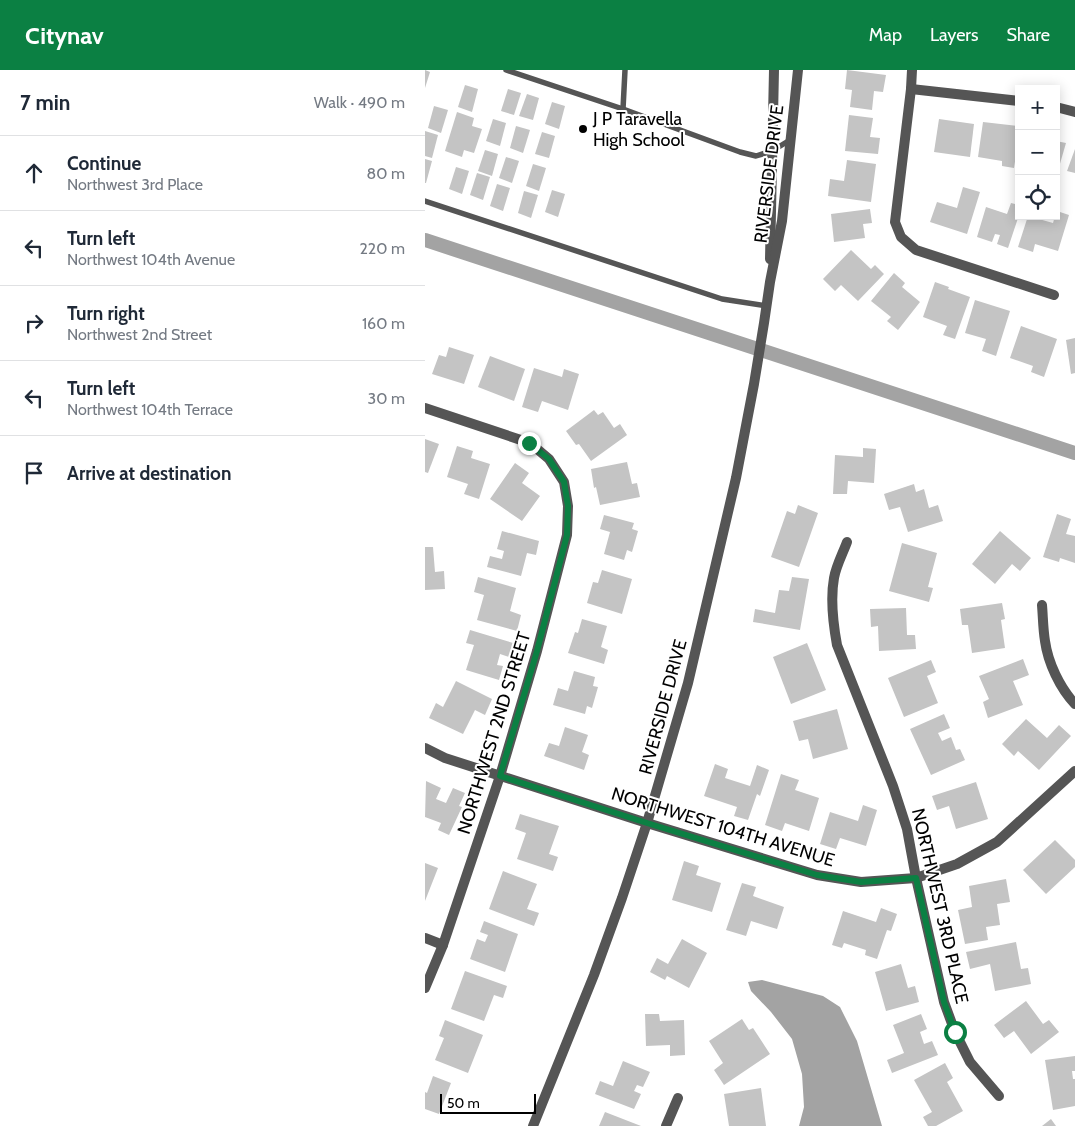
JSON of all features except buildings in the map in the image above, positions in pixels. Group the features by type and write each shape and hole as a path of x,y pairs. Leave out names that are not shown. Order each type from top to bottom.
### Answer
{"street":[{"name":"RIVERSIDE DRIVE","path":"770,282 774,70"},
{"name":"RIVERSIDE DRIVE","path":"533,1126 623,898 689,683 734,487 754,384 782,221 798,70"},
{"path":"912,70 895,222 901,237 916,250 1053,295"},
{"path":"911,89 1015,101"},
{"path":"1060,108 1075,112"},
{"name":"NORTHWEST 2ND STREET","path":"425,408 529,443 549,459 564,482 568,506 567,535 537,651 500,776 443,945 425,988"},
{"name":"NORTHWEST 3RD PLACE","path":"847,542 834,577 833,625 837,645 893,786 907,829 944,1002 955,1032 970,1062 999,1096"},
{"path":"1042,605 1045,641 1054,671 1067,695 1075,704"},
{"name":"NORTHWEST 104TH AVENUE","path":"425,748 445,758 647,823 817,875 861,882 916,878 957,864 997,842 1075,771"},
{"path":"425,938 443,945"},
{"path":"667,1126 679,1098"}],"lane":[{"path":"506,70 756,156 772,151 790,140"},
{"path":"623,109 625,70"},
{"path":"425,201 722,299 767,306"}],"shaded area":[{"path":"762,980 823,996 840,1007 857,1041 882,1126 799,1126 804,1107 802,1074 792,1039 771,1012 751,991 748,982"}],"waterway":[{"path":"425,240 1075,453"}],"place":[{"name":"J P Taravella High School","path":"583,129"}],"route":[{"path":"529,443 549,459 564,482 568,506 567,535 537,651 500,776 817,875 861,882 916,878 944,1002 955,1032"}]}
